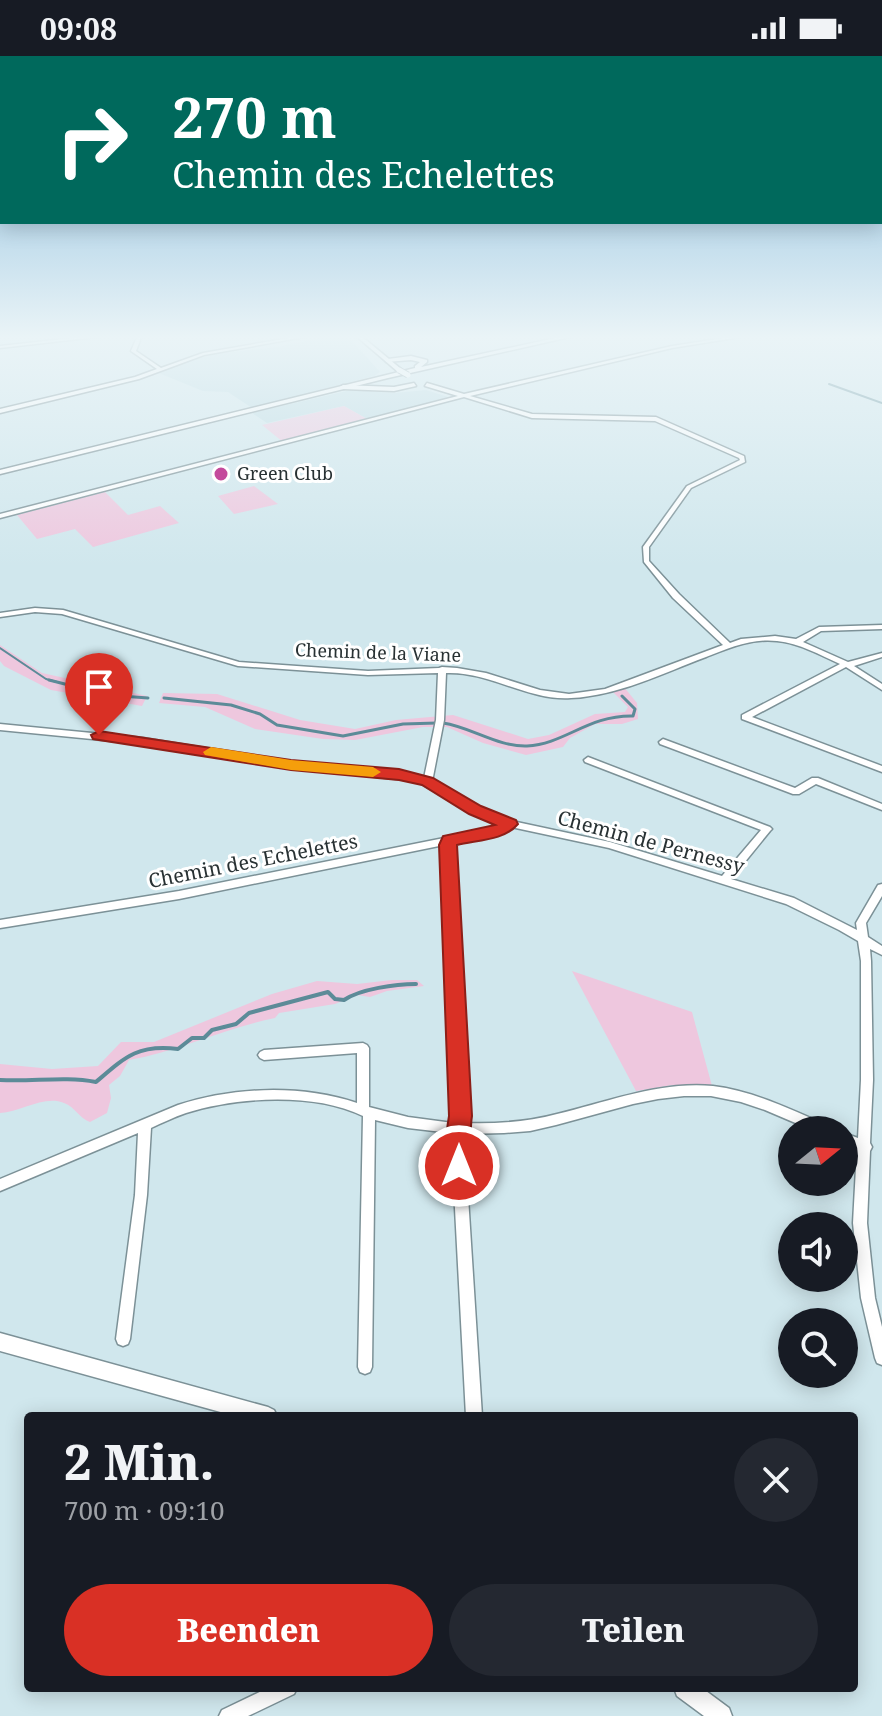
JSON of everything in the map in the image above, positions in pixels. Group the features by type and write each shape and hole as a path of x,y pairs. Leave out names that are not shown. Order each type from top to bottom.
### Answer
{"main road":[{"path":"0,472 240,412"},
{"path":"0,1342 254,1412"},
{"path":"690,1692 721,1716"}],"street":[{"path":"0,516 399,412"},
{"path":"518,412 532,416 656,419 744,459 695,482 677,501 644,554 646,561 676,596 729,646"},
{"name":"Chemin de la Viane","path":"0,615 35,610 63,612 247,665 368,673 442,669 486,675 539,692 577,696 633,682 757,638 797,642 847,665 882,688"},
{"path":"797,642 819,629 882,627"},
{"path":"882,655 847,665 745,717 882,769"},
{"path":"428,781 440,723 442,669"},
{"name":"Chemin de Pernessy","path":"0,727 143,741 291,765 399,774 428,781 475,810 510,824 610,845 802,907 882,951"},
{"path":"663,742 796,792 815,780 882,807"},
{"path":"588,760 767,829 725,880"},
{"name":"Chemin des Echelettes","path":"0,924 179,895 497,831 510,824"},
{"path":"449,841 459,1127 474,1412"},
{"path":"882,888 862,919 866,1147 860,1223 872,1321 882,1358"},
{"path":"264,1055 363,1048 366,1112 365,1367"},
{"path":"0,1185 145,1124 207,1102 259,1097 328,1099 409,1123 459,1127 505,1128 548,1123 648,1095 684,1090 713,1091 749,1099 791,1116"},
{"path":"123,1339 141,1195 145,1124"},
{"path":"858,1144 866,1147"},
{"path":"228,1716 279,1692"}],"shaded area":[{"path":"254,412 315,412 267,423"},
{"path":"316,412 356,412 369,420 283,442 262,425"},
{"path":"356,412 395,412 369,420"},
{"path":"254,486 278,504 234,514 218,496"},
{"path":"105,492 128,515 160,506 179,523 93,547 75,529 37,539 17,515"},
{"path":"0,645 42,673 147,696 142,706 51,690 4,666 0,661"},
{"path":"624,687 637,703 638,719 622,724 595,724 570,738 563,747 526,755 483,743 447,727 423,727 355,740 323,739 255,729 205,707 159,703 163,693 217,694 300,720 355,729 396,720 453,715 528,739 549,735 595,714 625,712 628,707 613,692"},
{"path":"572,971 692,1012 712,1086 673,1085 636,1091"},
{"path":"417,980 424,986 387,991 370,997 357,995 335,1004 279,1013 275,1018 129,1060 120,1076 109,1085 111,1098 107,1113 90,1122 68,1105 56,1101 0,1113 0,1064 52,1069 98,1066 121,1042 154,1042 272,994 317,981 357,984"}],"waterway":[{"path":"0,648 46,679 57,682"},
{"path":"49,680 108,695 148,698"},
{"path":"443,723 506,743 541,744 603,720 633,716 635,709 622,696"},
{"path":"164,698 231,705 260,714 277,725 343,736 403,724 437,723"},
{"path":"0,1080 72,1079 96,1082 133,1054 152,1049 178,1049 192,1038 204,1038 212,1030 236,1024 249,1013 328,992 335,999 344,1000 378,988 416,984"}],"slow traffic":[{"path":"211,752 291,765 373,772"}],"place":[{"name":"Green Club","path":"221,474"}],"route":[{"path":"99,735 291,765 399,774 428,781 475,810 510,824 497,831 449,841 448,845 460,1116 457,1137 459,1166"}]}
